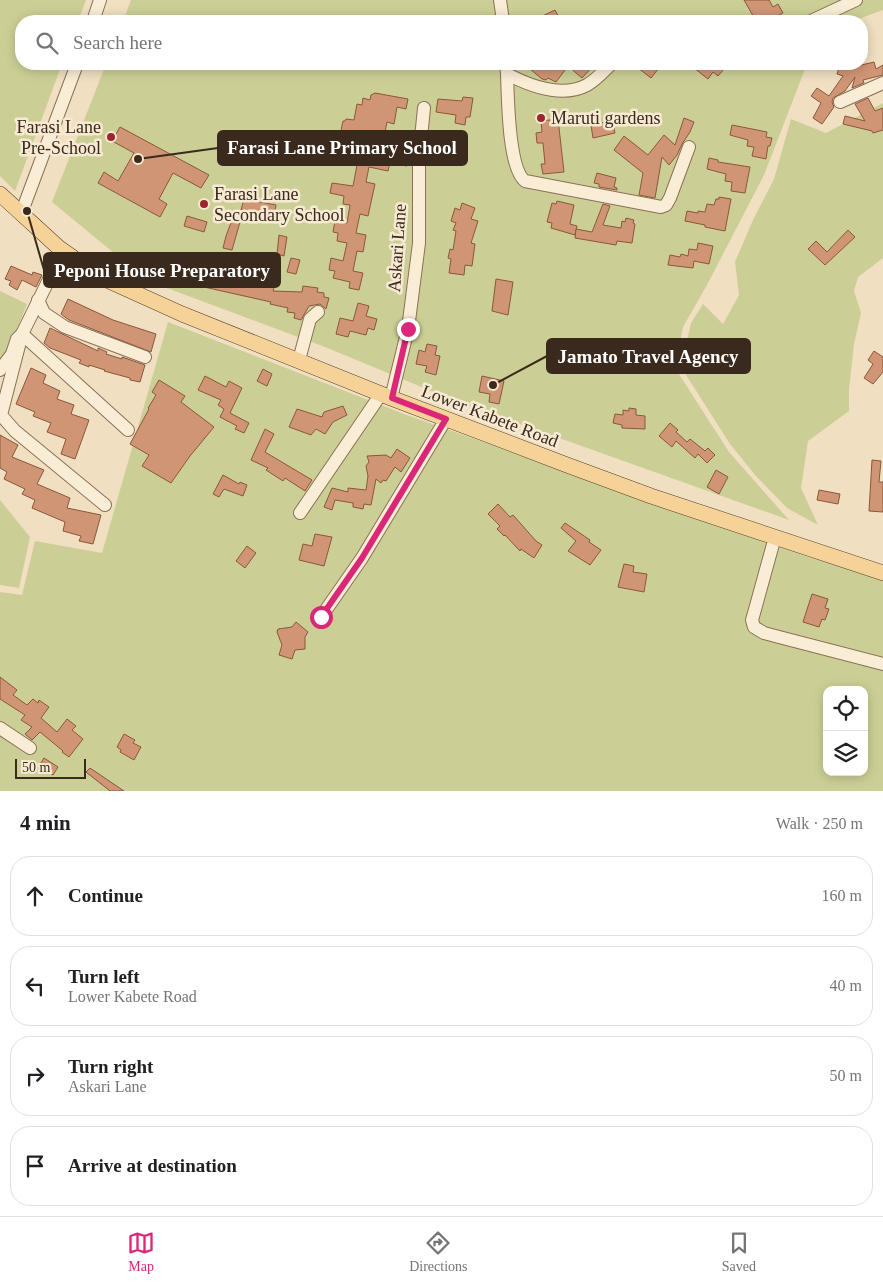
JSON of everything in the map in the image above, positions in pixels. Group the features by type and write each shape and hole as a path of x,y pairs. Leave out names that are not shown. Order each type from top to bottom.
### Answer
{"main road":[{"name":"Lower Kabete Road","path":"0,194 63,251 109,281 207,324 386,396 651,496 883,573"}],"street":[{"path":"95,15 100,0"},
{"path":"500,0 501,15"},
{"path":"824,15 856,0"},
{"path":"22,214 75,70"},
{"path":"507,70 510,124 515,165 520,177 525,181 661,207 666,205 670,198 689,147"},
{"path":"509,70 537,87 561,90 581,88 592,82 605,70"},
{"path":"840,102 883,83"},
{"name":"Askari Lane","path":"386,396 408,329 419,243 418,158 424,108"},
{"path":"63,251 22,334 1,415 15,432 105,504"},
{"path":"38,300 44,313 65,327 146,357"},
{"path":"299,360 310,320 318,312"},
{"path":"0,370 12,354 17,339 22,334"},
{"path":"22,334 128,430"},
{"path":"300,513 386,396"},
{"path":"321,617 362,558 446,419"},
{"path":"776,537 752,620 754,627 779,638 883,664"},
{"path":"0,728 30,748"}],"green space":[{"path":"0,0 86,0 80,15 15,15 15,70 60,70 15,191 0,176"},
{"path":"131,0 883,0 883,10 868,16 125,15"},
{"path":"104,70 805,70 764,175 683,327 675,368 729,452 789,520 453,400 325,347 148,281 52,202"},
{"path":"883,103 883,258 858,277 854,291 861,313 854,344 849,389 849,411 808,441 801,488 818,525 787,508 756,476 730,444 681,367 691,323 703,304 723,324 739,295 735,262 753,220 774,179 791,119 826,133"},
{"path":"0,291 27,304 0,371"},
{"path":"168,322 404,414 808,557 883,579 883,791 0,791 0,592 22,595 35,541 102,553"},
{"path":"0,500 30,537 19,588 0,585"}],"building":[{"path":"744,0 769,0 773,7 778,4 783,13 779,15 753,15"},
{"path":"555,10 558,15 545,15"},
{"path":"874,62 876,69 883,65 883,75 863,80 864,83 852,88 855,77 845,91 833,98 834,107 822,124 813,118 821,103 811,96 817,88 829,96 843,76 837,74 838,70 868,70 868,63"},
{"path":"531,70 565,70 556,82 548,78 546,80"},
{"path":"573,70 589,70 582,78"},
{"path":"641,70 657,70 651,78"},
{"path":"697,70 723,70 718,76 713,72 708,79"},
{"path":"375,93 408,99 406,109 397,107 394,124 387,122 382,149 409,155 407,166 390,163 388,171 369,167 366,182 375,184 368,216 360,214 356,233 366,235 363,252 357,251 353,271 363,273 359,290 349,288 350,282 333,278 335,271 329,270 331,258 343,261 347,243 337,241 338,233 333,232 335,221 347,223 350,205 343,204 344,196 330,193 332,183 353,186 357,165 329,159 330,148 337,149 343,121 346,119 354,120 357,104 362,105 363,98 370,100 371,95","holes":["361,131 376,134 373,150 358,147"]},
{"path":"463,97 473,98 470,117 466,117 465,125 455,123 456,115 436,112 438,99 462,101"},
{"path":"868,98 875,111 883,108 883,130 873,133 872,131 843,124 845,116 865,121 855,104"},
{"path":"684,118 694,122 677,155 669,165 662,157 655,198 639,195 643,173 614,150 624,136 648,155 664,135 675,145"},
{"path":"558,119 564,172 543,174 541,164 545,164 543,143 537,143 536,133 542,132 541,121"},
{"path":"605,122 606,125 613,123 615,133 593,138 591,125"},
{"path":"732,125 767,132 766,137 772,138 770,146 768,146 766,159 752,156 754,147 747,146 748,140 730,135"},
{"path":"120,127 209,175 201,188 173,173 159,199 167,204 160,217 98,183 104,172 118,181 134,153 112,141"},
{"path":"709,158 718,160 718,162 750,167 745,193 731,191 732,182 725,181 726,174 707,169"},
{"path":"597,173 616,178 614,187 617,190 599,187 599,184 594,183"},
{"path":"719,197 731,199 725,231 685,221 687,211 705,212 707,204 714,205"},
{"path":"244,199 276,205 274,217 241,210"},
{"path":"557,201 574,205 570,224 577,226 575,235 551,228 552,223 547,222 552,203 556,204"},
{"path":"462,203 475,208 471,219 478,221 471,243 475,244 472,266 465,265 464,275 449,273 451,259 448,258 450,249 453,250 456,231 453,230 456,223 451,221 455,208 460,210"},
{"path":"603,204 610,206 603,225 621,228 622,221 625,222 626,218 634,220 632,243 617,241 616,245 575,238 576,229 592,232"},
{"path":"187,216 207,222 204,232 184,226"},
{"path":"236,218 240,222 232,250 223,248 232,220"},
{"path":"848,230 855,237 825,265 808,249 816,241 827,252"},
{"path":"279,235 287,237 284,256 277,254"},
{"path":"698,243 713,246 709,264 694,261 693,268 668,265 670,255 680,257 681,254 688,256 689,249 697,250"},
{"path":"291,258 300,260 296,274 287,272"},
{"path":"207,265 264,278 263,282 275,285 273,291 302,292 303,286 318,288 317,292 324,293 324,297 329,298 326,309 320,304 309,306 301,320 294,318 295,313 287,312 288,308 270,304 271,302 195,285 198,273 205,274"},
{"path":"11,266 32,275 33,272 42,275 36,287 22,280 17,290 9,285 11,281 5,279"},
{"path":"496,279 513,282 508,315 492,311"},
{"path":"68,299 113,320 156,334 151,352 69,320 61,314"},
{"path":"358,303 369,306 366,316 377,319 374,330 368,328 366,335 350,331 348,337 336,334 340,318 353,321"},
{"path":"50,328 98,351 98,348 107,352 106,354 145,365 140,382 89,365 89,367 79,363 81,360 50,348 44,343"},
{"path":"427,344 437,346 435,355 440,356 436,375 425,372 427,366 416,364 419,350 425,352"},
{"path":"874,351 883,357 883,372 873,384 864,378 873,364 868,360"},
{"path":"31,368 46,375 43,383 60,391 57,399 74,405 71,414 89,420 75,459 61,454 66,439 47,432 51,423 33,416 35,412 16,404"},
{"path":"263,369 272,374 267,386 257,381"},
{"path":"205,376 226,387 229,381 242,388 230,413 249,423 244,433 235,429 237,426 220,417 224,409 218,405 221,400 198,390"},
{"path":"482,376 504,381 499,404 489,402 490,394 479,392"},
{"path":"159,380 185,396 181,402 214,427 171,483 142,466 149,455 130,444 156,395 152,392"},
{"path":"343,406 347,415 333,422 325,434 316,429 311,435 289,427 297,409 322,417 324,412"},
{"path":"629,408 636,409 636,415 645,416 645,429 622,428 622,425 613,423 615,414 623,415 623,410 629,411"},
{"path":"670,423 678,430 676,432 687,442 690,439 705,451 708,448 715,455 707,463 698,454 695,458 676,441 672,447 659,436"},
{"path":"265,429 274,434 265,452 312,480 305,491 285,478 283,481 266,470 268,468 251,460"},
{"path":"0,435 18,445 12,457 44,470 37,484 70,498 67,508 101,515 93,544 79,541 81,536 63,531 65,522 32,508 35,500 22,494 25,489 4,479 7,472 0,468"},
{"path":"397,449 410,458 401,472 395,467 386,481 383,480 381,483 376,479 371,505 364,504 363,509 353,507 353,503 335,500 332,510 324,507 332,488 348,492 348,488 366,490 368,476 366,466 369,462 367,456 386,455 391,458"},
{"path":"872,460 881,461 879,482 883,482 883,512 869,511"},
{"path":"716,470 728,477 719,494 707,487"},
{"path":"223,475 239,484 240,482 247,485 243,496 224,489 219,497 213,494"},
{"path":"819,490 840,494 838,504 817,500"},
{"path":"498,504 510,517 513,515 536,541 542,545 534,558 521,549 520,551 497,529 500,526 488,514"},
{"path":"565,523 601,550 590,565 568,551 576,541 561,528"},
{"path":"315,534 332,537 324,566 299,560 303,544 312,546"},
{"path":"247,546 256,553 245,568 236,561"},
{"path":"624,564 634,566 633,572 647,574 644,592 618,587"},
{"path":"812,594 828,599 825,608 829,609 825,620 822,619 819,627 803,622"},
{"path":"296,622 308,632 305,637 305,649 295,650 292,659 279,655 282,645 277,632 278,629 292,627"},
{"path":"0,677 17,690 13,695 27,705 33,699 38,703 39,700 49,707 41,718 57,732 67,719 76,726 72,730 83,739 69,757 40,732 32,740 25,734 32,727 21,720 25,715 0,699"},
{"path":"124,734 135,740 133,743 141,747 134,760 120,752 121,750 117,747"},
{"path":"44,758 58,767 53,775 39,766"},
{"path":"90,768 124,791 110,791 86,772"}],"place":[{"name":"Maruti gardens","path":"541,118"},
{"name":"Farasi Lane Pre-School","path":"111,137"},
{"name":"Farasi Lane Primary School","path":"138,159"},
{"name":"Farasi Lane Secondary School","path":"204,204"},
{"name":"Peponi House Preparatory","path":"27,211"},
{"name":"Jamato Travel Agency","path":"493,385"}],"route":[{"path":"321,617 362,558 446,419 392,398 408,329"}]}
